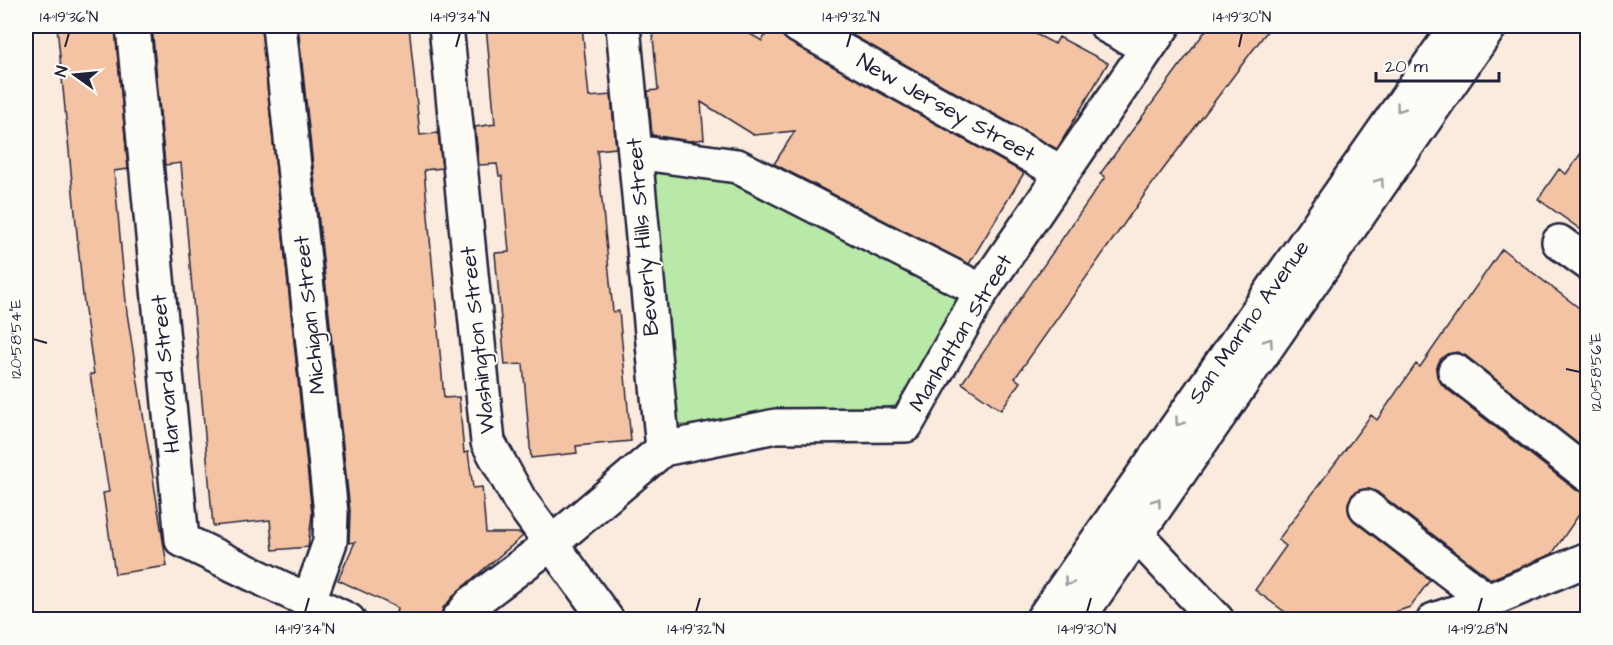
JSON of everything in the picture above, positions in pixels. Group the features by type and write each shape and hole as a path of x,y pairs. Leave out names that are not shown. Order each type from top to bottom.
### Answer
{"street":[{"name":"Harvard Street","path":"132,26 182,540 348,620"},
{"name":"Michigan Street","path":"279,26 331,513 330,542 309,600"},
{"name":"Washington Street","path":"446,26 488,442 519,499 553,542 607,620"},
{"name":"Beverly Hills Street","path":"623,26 663,449"},
{"name":"New Jersey Street","path":"798,26 1062,173"},
{"path":"1107,26 1155,37"},
{"name":"San Marino Avenue","path":"1042,620 1457,26"},
{"name":"San Marino Avenue","path":"1077,620 1490,26"},
{"name":"Manhattan Street","path":"458,620 471,604 553,542 663,449 776,426 906,425 982,291 1155,37"},
{"path":"635,152 737,166 982,291"},
{"path":"1560,242 1587,263"},
{"path":"1455,371 1587,475"},
{"path":"1366,507 1488,601"},
{"path":"1135,534 1216,620"},
{"path":"1434,620 1488,601 1587,559"}],"green space":[{"path":"649,164 728,176 964,297 897,406 672,426"}],"building":[{"path":"57,26 115,26 128,169 114,171 127,313 167,566 115,574 103,493 109,492 90,374 94,374 83,296"},
{"path":"152,26 261,26 312,514 308,547 273,550 270,520 213,526 181,163 165,165"},
{"path":"298,26 409,26 420,135 438,133 442,168 424,170 444,398 459,397 464,453 468,452 473,488 482,487 486,533 520,533 523,536 457,592 443,608 440,620 392,620 398,608 338,580 355,542 349,543 350,511"},
{"path":"486,26 582,26 589,97 611,95 616,148 597,150 613,312 619,311 631,441 576,446 577,453 531,458 523,364 505,365 495,253 509,252 502,176 499,176 497,164 479,165 475,127 495,124"},
{"path":"652,26 737,26 762,41 771,26 779,26 782,35 789,42 1024,173 969,264 774,164 795,131 754,135 701,102 704,139 690,141 652,135 648,91 658,90"},
{"path":"836,26 1020,26 1055,44 1059,37 1108,63 1057,149"},
{"path":"1209,26 1271,26 1150,187 1015,378 1020,382 1001,410 962,383 1105,177 1100,174"},
{"path":"1587,145 1587,234 1538,199 1559,169 1566,174"},
{"path":"1502,249 1587,314 1587,451 1466,356 1457,352 1447,354 1440,360 1436,369 1437,377 1443,386 1576,490 1587,493 1587,503 1552,554 1491,579 1377,492 1369,489 1359,490 1352,495 1348,504 1349,514 1354,521 1430,580 1410,607 1371,620 1296,620 1255,590 1286,546 1278,540 1371,415 1377,420 1416,364 1420,367"}]}
